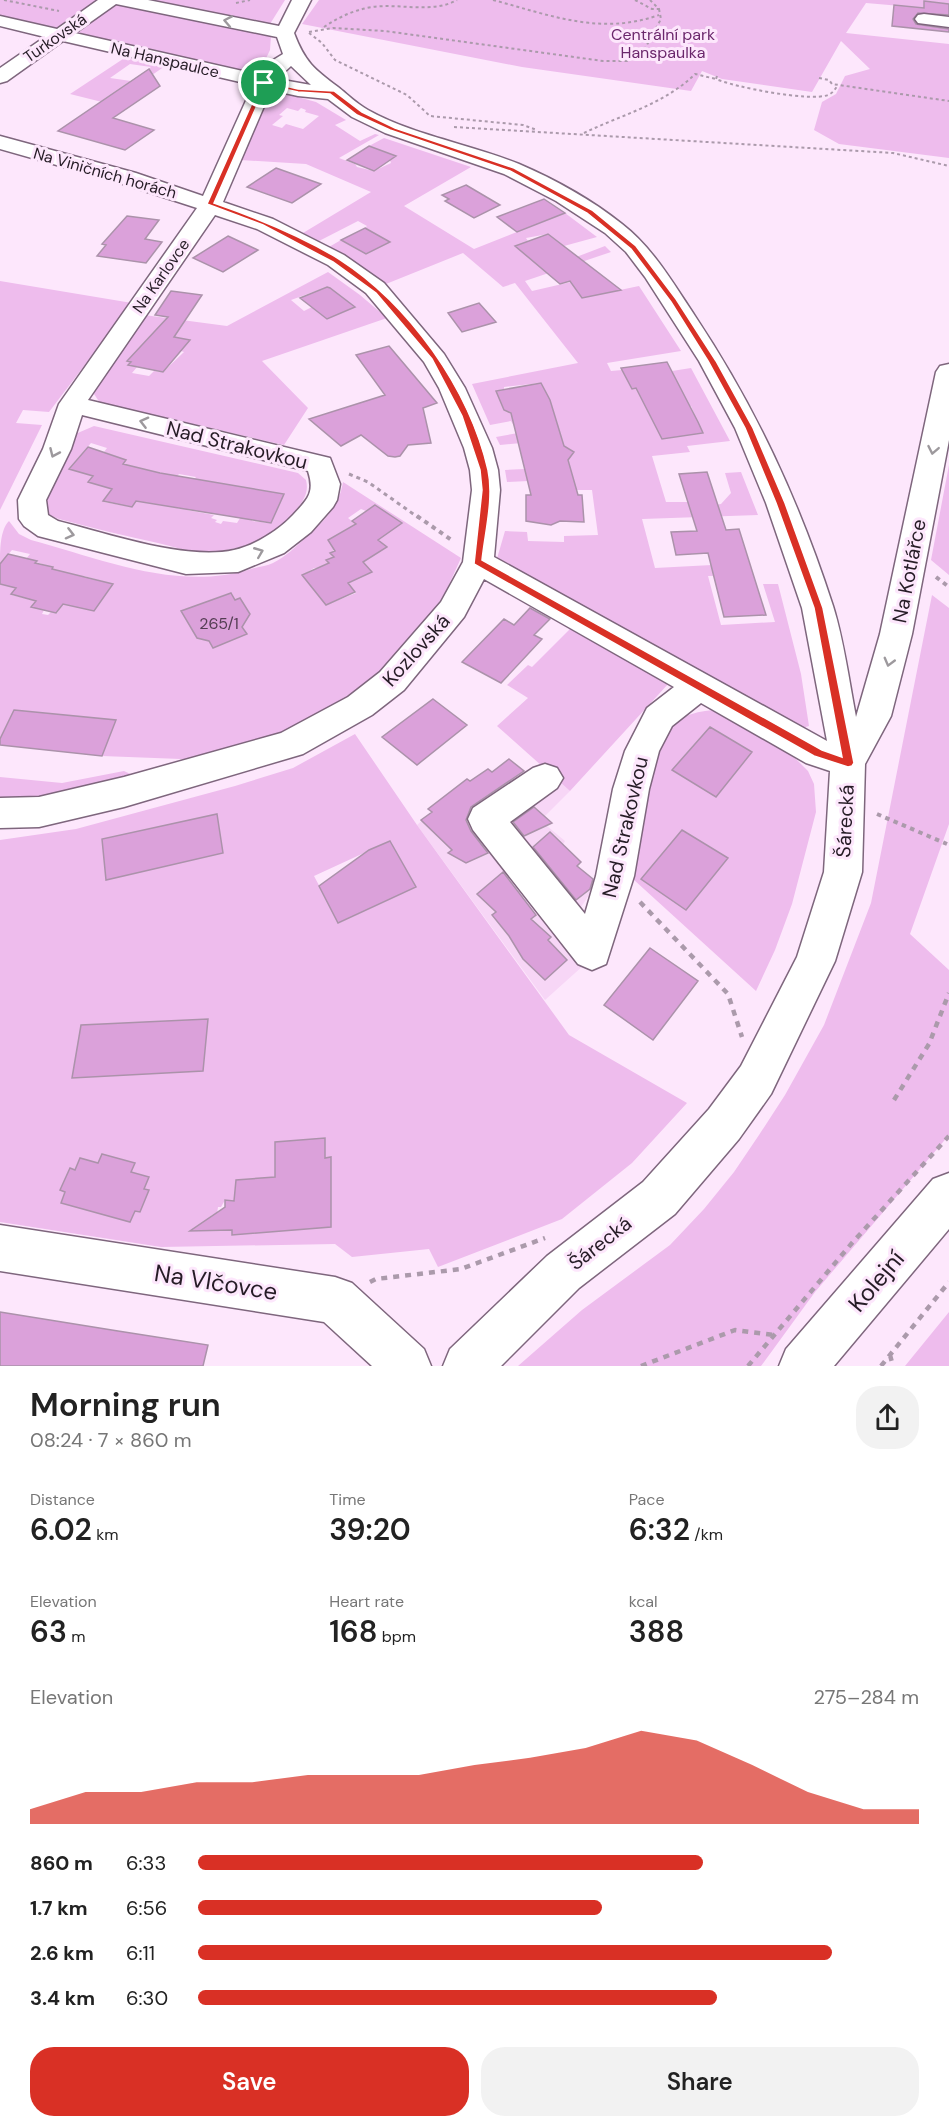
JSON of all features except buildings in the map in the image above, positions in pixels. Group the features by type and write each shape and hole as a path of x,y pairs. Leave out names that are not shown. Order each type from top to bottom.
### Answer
{"street":[{"name":"Turkovská","path":"0,77 110,0"},
{"path":"121,0 293,33 302,0"},
{"path":"924,20 949,22"},
{"name":"Na Hanspaulce","path":"0,21 264,83 298,90 332,93"},
{"name":"Šárecká","path":"293,33 293,56 332,93 359,113 393,129 512,169 564,195 613,228 634,247 655,273 712,361 744,418 781,503 818,608 848,763 843,872 815,961 756,1080 724,1124 659,1198 563,1272 467,1366"},
{"name":"Na Karlovce","path":"32,500 57,449 72,404 211,204 264,83 277,66 293,56"},
{"name":"Na Viničních horách","path":"0,142 211,204"},
{"name":"Kozlovská","path":"0,813 39,812 124,792 291,744 360,706 392,681 437,631 453,609 478,562 486,490 484,470 466,416 435,359 378,292 336,260 265,224 211,204"},
{"name":"Na Kotlářce","path":"848,763 874,716 897,634 949,372"},
{"name":"Nad Strakovkou","path":"32,500 34,519 48,529 186,564 238,561 273,546 302,525 323,500 326,484 320,465 72,404"},
{"path":"478,562 818,753 848,763"},
{"name":"Nad Strakovkou","path":"545,778 486,819 592,952 615,876 631,789 650,731 663,712 698,687"},
{"name":"Kolejní","path":"800,1357 949,1195"},
{"name":"Na Vlčovce","path":"16,1251 334,1300"},
{"path":"334,1300 407,1366"}],"path":[{"path":"4,0 68,13"},
{"path":"318,30 343,15 373,7 446,6 457,0"},
{"path":"493,0 589,23 645,22 659,15"},
{"path":"635,0 652,9 659,9"},
{"path":"293,33 333,28 385,31 584,59 627,61 642,54 661,19 659,9 650,0"},
{"path":"308,32 335,60 407,95 430,116 523,125 540,132"},
{"path":"584,134 665,96 690,80 694,74 716,77 731,86 813,97 826,96 834,92 838,85"},
{"path":"819,78 838,85 949,101"},
{"path":"885,97 886,92"},
{"path":"930,103 931,98"},
{"path":"449,126 893,153 949,166"},
{"path":"368,482 446,535"},
{"path":"871,812 947,844"},
{"path":"615,876 728,994 745,1046"},
{"path":"894,1100 929,1044 949,993"},
{"path":"800,1357 852,1243 949,1136"},
{"path":"334,1300 376,1279 461,1269 555,1235"},
{"path":"881,1366 949,1282"},
{"path":"641,1366 735,1330 800,1357"},
{"path":"890,1354 893,1366"},
{"path":"748,1366 800,1357"}],"shaded area":[{"path":"509,759 528,774 543,767 570,791 544,817 547,826 565,841 562,846 577,866 597,883 579,910 604,947 545,1000 417,825 467,779 471,782 488,769 492,772"}],"green space":[{"path":"0,0 100,0 56,30 0,18"},
{"path":"141,0 285,0 270,24"},
{"name":"Centrální park Hanspaulka","path":"319,0 949,0 949,4 925,1 924,8 866,3 846,33 949,44 949,158 839,144 814,130 822,102 836,94 845,76 870,69 841,41 812,92 722,79 702,71 691,91 522,67 302,24"},
{"path":"114,3 271,36 270,50 258,75 73,35 71,32"},
{"path":"129,55 168,64 110,104 70,94","holes":["130,64 151,67 131,81 110,78"]},
{"path":"272,90 316,102 346,120 335,125 360,141 375,134 379,135 339,158 357,167 374,171 391,163 369,146 384,138 471,167 404,206 474,249 565,213 597,237 564,246 548,234 526,238 528,241 516,246 558,264 605,246 611,252 525,281 532,291 571,282 582,298 639,286 681,351 607,363 611,371 622,370 677,382 672,371 691,368 730,441 687,446 690,452 652,456 666,502 699,502 709,506 721,504 731,493 725,473 741,472 758,515 642,519 655,568 750,563 751,575 708,576 721,625 775,622 763,584 778,584 801,674 809,726 796,730 496,562 505,531 527,532 528,541 564,542 564,536 598,535 592,490 571,490 570,479 507,482 505,470 570,467 568,458 572,454 571,450 532,442 500,445 496,437 518,433 511,421 490,425 472,384 578,363 515,283 503,287 463,253 386,284 329,247 341,240 366,254 389,242 365,228 367,226 358,221 319,241 303,233 371,192 306,164 240,160","holes":["287,108 298,111 301,108 306,110 305,112 319,116 303,129 286,124 282,128 272,125 283,116 279,115","541,383 551,403 508,412 504,409 496,391 504,387","691,406 702,433 663,439 650,416 666,410"]},
{"path":"328,272 387,318 262,361 308,408 284,445 100,403 92,391 144,315 227,326","holes":["327,287 354,307 341,313 335,309 321,315 312,307 304,311 291,300","184,352 163,372 154,371 149,376 132,373 137,367 129,365 131,362"]},
{"path":"0,281 132,303 49,412 23,410 16,423 42,425 0,510"},
{"path":"94,426 298,473 306,480 307,490 301,504 283,525 261,539 224,551 194,551 121,535 47,514 42,503 73,435","holes":["91,443 107,448 104,452 126,460 123,464 174,480 179,474 196,477 193,481 284,494 270,523 252,521 253,516 242,515 237,523 223,521 221,524 211,518 214,515 187,510 182,506 180,509 162,502 160,505 136,500 132,507 104,502 112,489 89,482 93,476 69,469"]},
{"path":"949,465 949,575 931,560"},
{"path":"343,482 461,558 447,589 429,619 382,670 361,689 324,713 275,738 207,760 102,756 115,720 14,710 0,739 0,584 16,588 12,595 36,601 31,607 44,610 42,614 48,615 51,612 57,613 63,604 94,611 113,584 84,576 77,586 50,572 52,567 26,559 30,554 12,550 0,564 2,535 9,521 19,534 31,540 113,564 168,575 196,577 224,575 268,565 282,558 325,519 341,491","holes":["375,505 401,523 378,540 386,547 363,562 372,572 348,583 356,593 326,605 303,575 314,568 332,567 327,560 334,557 331,553 357,525 348,518 361,509 366,511","230,593 235,600 240,598 245,607 247,619 242,626 247,634 213,647 208,639 197,638 181,611"]},
{"path":"932,595 949,608 949,824 910,934 949,970 949,1135 815,1292 761,1366 518,1366 582,1310 670,1245 704,1209 734,1172 759,1135 785,1095 824,1025 871,903"},
{"path":"573,626 669,683 570,791 497,726 528,698 507,685 528,665 532,667"},
{"path":"713,710 734,718 796,759 808,771 814,784 816,812 792,904 775,950 756,991 622,869 661,732 685,716"},
{"path":"355,734 417,825 569,1035 687,1103 632,1163 562,1219 438,1267 429,1249 352,1257 335,1244 161,1247 0,1222 0,840 76,829 293,768","holes":["390,841 416,887 339,923 314,876","325,1138 325,1158 331,1158 331,1227 232,1234 232,1230 216,1230 209,1219 212,1215 217,1214 218,1207 221,1207 225,1200 234,1201 236,1180 275,1177 276,1142","102,1154 134,1163 131,1172 148,1177 144,1189 149,1190 140,1212 135,1211 130,1222 61,1203 65,1192 60,1190 70,1169 75,1170 98,1163"]},
{"path":"124,771 143,780 0,804 0,777 62,783"},
{"path":"949,1312 949,1366 905,1366"}],"route":[{"path":"264,83 298,90 332,93 359,113 393,129 512,169 590,211 634,247 655,273 712,361 749,428 781,503 818,608 848,763 818,753 478,562 486,490 484,470 466,416 453,387 435,359 375,288 336,260 265,224 211,204 264,83"}]}
